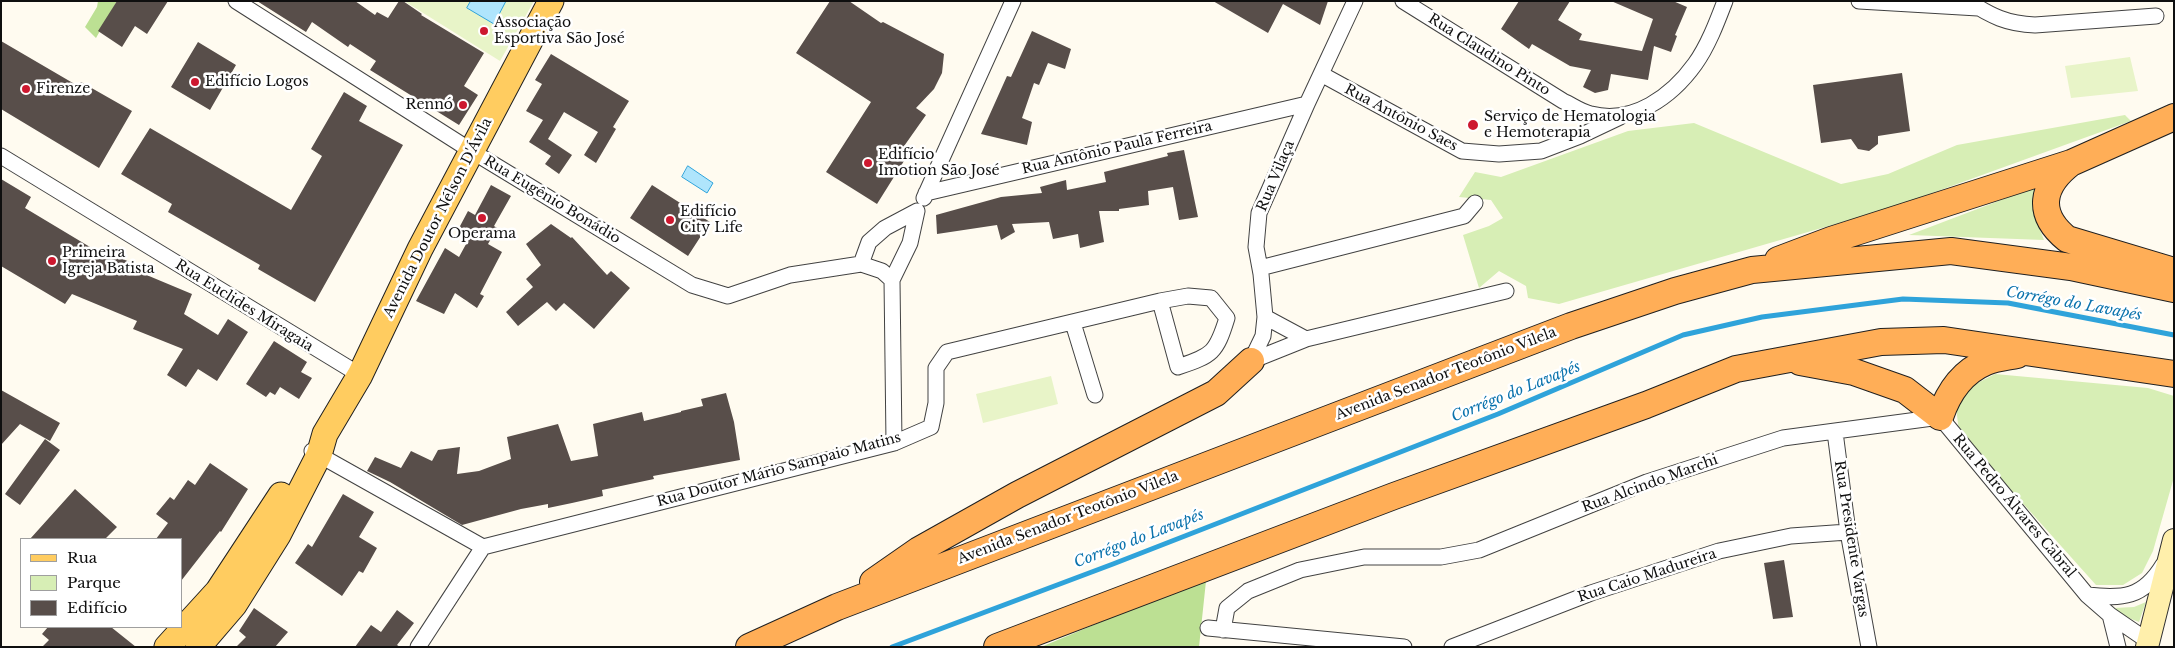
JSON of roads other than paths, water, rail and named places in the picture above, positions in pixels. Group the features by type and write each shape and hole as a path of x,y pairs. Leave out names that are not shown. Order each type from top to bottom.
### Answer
{"highway":[{"path":"1752,270 1831,240 2071,163 2174,117"},
{"path":"2071,163 2057,177 2046,200 2045,209 2048,219 2058,231 2074,241 2174,271"},
{"name":"Avenida Senador Teotônio Vilela","path":"749,647 837,607 1571,326 1675,291 1752,270 1951,251 2071,267 2174,289"},
{"path":"997,647 1394,496 1646,405 1736,369 1881,342 1944,340 2174,374"},
{"path":"1786,359 1854,372 1905,390 1940,417 1948,395 1963,377 1986,362 2028,353"},
{"path":"837,607 919,550 1018,495 1216,393 1251,361"}],"main road":[{"name":"Avenida Doutor Nélson D'Ávila","path":"167,647 218,591 318,446 360,375 470,150 551,1"},
{"name":"Avenida Doutor Nélson D'Ávila","path":"198,647 234,605 278,535 318,446"},
{"path":"2148,644 2172,547"}],"street":[{"name":"Rua Eugênio Bonádio","path":"236,1 470,150 692,285 728,296 790,276 861,264"},
{"path":"894,442 892,280 910,243 918,211 1013,1"},
{"name":"Rua Vilaça","path":"1251,361 1263,336 1265,317 1256,247 1259,213 1355,1"},
{"name":"Rua Claudino Pinto","path":"1403,1 1563,101 1590,114 1626,114 1639,111 1669,94 1696,63 1725,1"},
{"path":"1859,1 1973,5 2000,20 2016,25 2035,26 2156,16"},
{"name":"Rua Antônio Saes","path":"1321,74 1462,151 1499,154 1541,151 1580,136 1626,114"},
{"name":"Rua Antônio Paula Ferreira","path":"926,193 1307,104"},
{"name":"Rua Euclides Miragaia","path":"1,156 312,348 360,375"},
{"path":"1260,268 1464,216 1475,202"},
{"path":"892,280 882,271 861,264 868,242 885,228 918,211"},
{"path":"1251,361 1306,339 1506,291"},
{"name":"Rua Doutor Mário Sampaio Matins","path":"483,547 894,442 931,427 936,403 936,368 947,352 1160,301 1188,296 1211,298 1226,318 1219,342 1208,356 1178,368 1160,301"},
{"path":"1265,317 1306,339"},
{"path":"1073,322 1095,395"},
{"name":"Rua Alcindo Marchi","path":"1224,630 1227,608 1248,591 1300,570 1364,557 1441,556 1479,550 1647,482 1716,458 1783,438 1940,417"},
{"name":"Rua Pedro Álvares Cabral","path":"1940,417 2087,595 2148,644"},
{"name":"Rua Presidente Vargas","path":"1835,432 1848,532 1869,647"},
{"path":"318,446 483,547 418,647"},
{"name":"Rua Caio Madureira","path":"1452,647 1591,593 1719,551 1791,536 1848,532"},
{"path":"2087,595 2113,598 2132,594 2153,581 2172,547"},
{"path":"2110,615 2118,647"},
{"path":"1208,628 1404,647"}],"water":[{"path":"471,1 506,1 494,24 467,8"},
{"path":"688,166 713,183 707,193 682,177"}],"waterway":[{"name":"Corrégo do Lavapés","path":"892,647 1113,564 1498,414 1683,335 1762,317 1903,299 2008,303 2174,335"}],"place":[{"name":"Associação Esportiva São José","path":"484,31"},
{"name":"Edifício Logos","path":"195,82"},
{"name":"Firenze","path":"26,89"},
{"name":"Rennó","path":"463,105"},
{"name":"Serviço de Hematologia e Hemoterapia","path":"1473,125"},
{"name":"Edifício Imotion São José","path":"868,163"},
{"name":"Operama","path":"482,218"},
{"name":"Edifício City Life","path":"670,220"},
{"name":"Primeira Igreja Batista","path":"52,261"}]}
